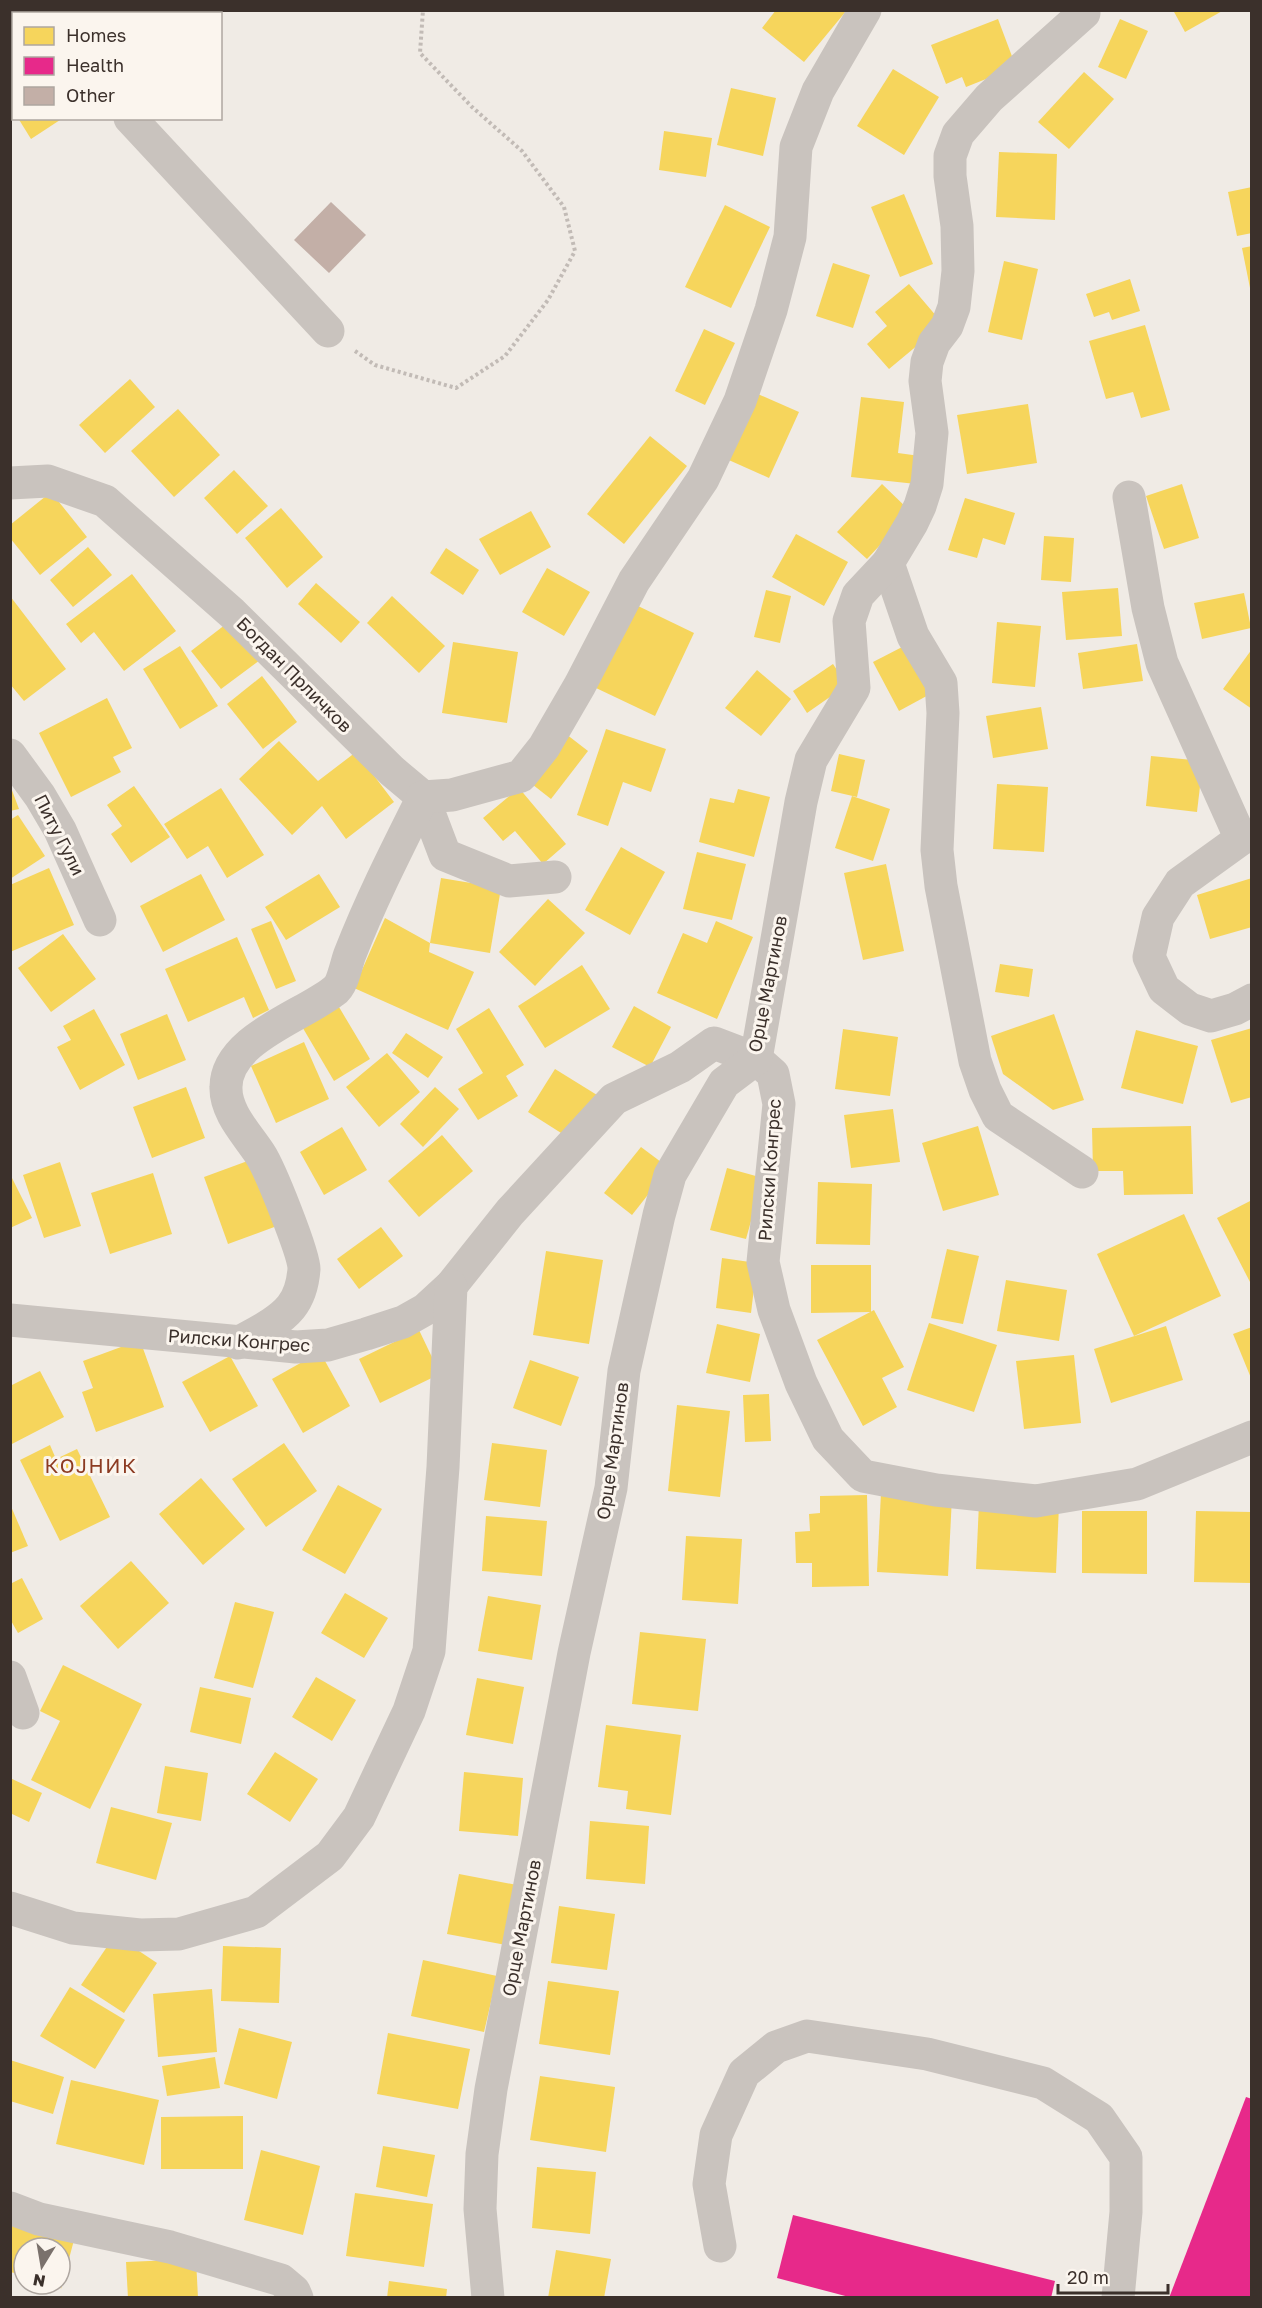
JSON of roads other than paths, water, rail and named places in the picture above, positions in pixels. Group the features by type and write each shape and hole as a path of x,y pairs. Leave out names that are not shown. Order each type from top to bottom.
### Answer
{"street":[{"path":"238,1343 291,1307 301,1287 304,1267 297,1243 262,1158 231,1111 226,1089 228,1071 240,1054 264,1033 337,990 366,912 423,797 452,795 521,776 544,747 580,685 634,581 704,479 740,401 771,310 790,237 796,147 818,91 865,10"},
{"name":"Орце Мартинов","path":"488,2298 480,2209 482,2154 491,2089 574,1653 611,1488 627,1360 659,1215 670,1175 724,1083 756,1059 801,802 811,760 854,688 849,621 858,595 888,563 920,506 931,461 932,433 925,381 927,362 934,343 946,326 954,307 958,271 957,226 950,176 950,156 958,134 989,98 1084,13"},
{"path":"132,120 328,331"},
{"name":"Богдан Прличков","path":"10,483 48,481 105,501 232,613 384,764 423,797 445,855 509,881 555,877"},
{"path":"1129,497 1148,608 1162,663 1246,837 1180,883 1158,917 1149,957 1164,989 1190,1009 1211,1016 1235,1009 1251,1000"},
{"path":"888,563 913,636 941,683 943,713 937,821 938,859 941,886 970,1037 981,1080 998,1116 1082,1172"},
{"name":"Питу Гули","path":"10,755 40,796 60,830 100,920"},
{"name":"Рилски Конгрес","path":"10,1320 296,1347 328,1345 403,1322 426,1310 450,1286 510,1212 614,1099 680,1067 714,1043 756,1059 773,1074 779,1104 763,1262 774,1310 801,1383 828,1439 863,1476 936,1490 1036,1501 1137,1484 1251,1437"},
{"path":"10,1908 73,1928 140,1935 179,1934 256,1912 330,1856 359,1817 409,1710 429,1651 443,1467 450,1286"},
{"path":"10,1677 23,1713"},
{"path":"720,2246 709,2184 716,2135 744,2073 776,2047 807,2036 927,2054 1043,2083 1099,2118 1126,2157 1126,2212 1118,2298"},
{"path":"10,2208 39,2219 170,2247 272,2277 281,2280 294,2291 297,2298"}],"district":[{"name":"КОЈНИК","path":"91,1466"}]}
